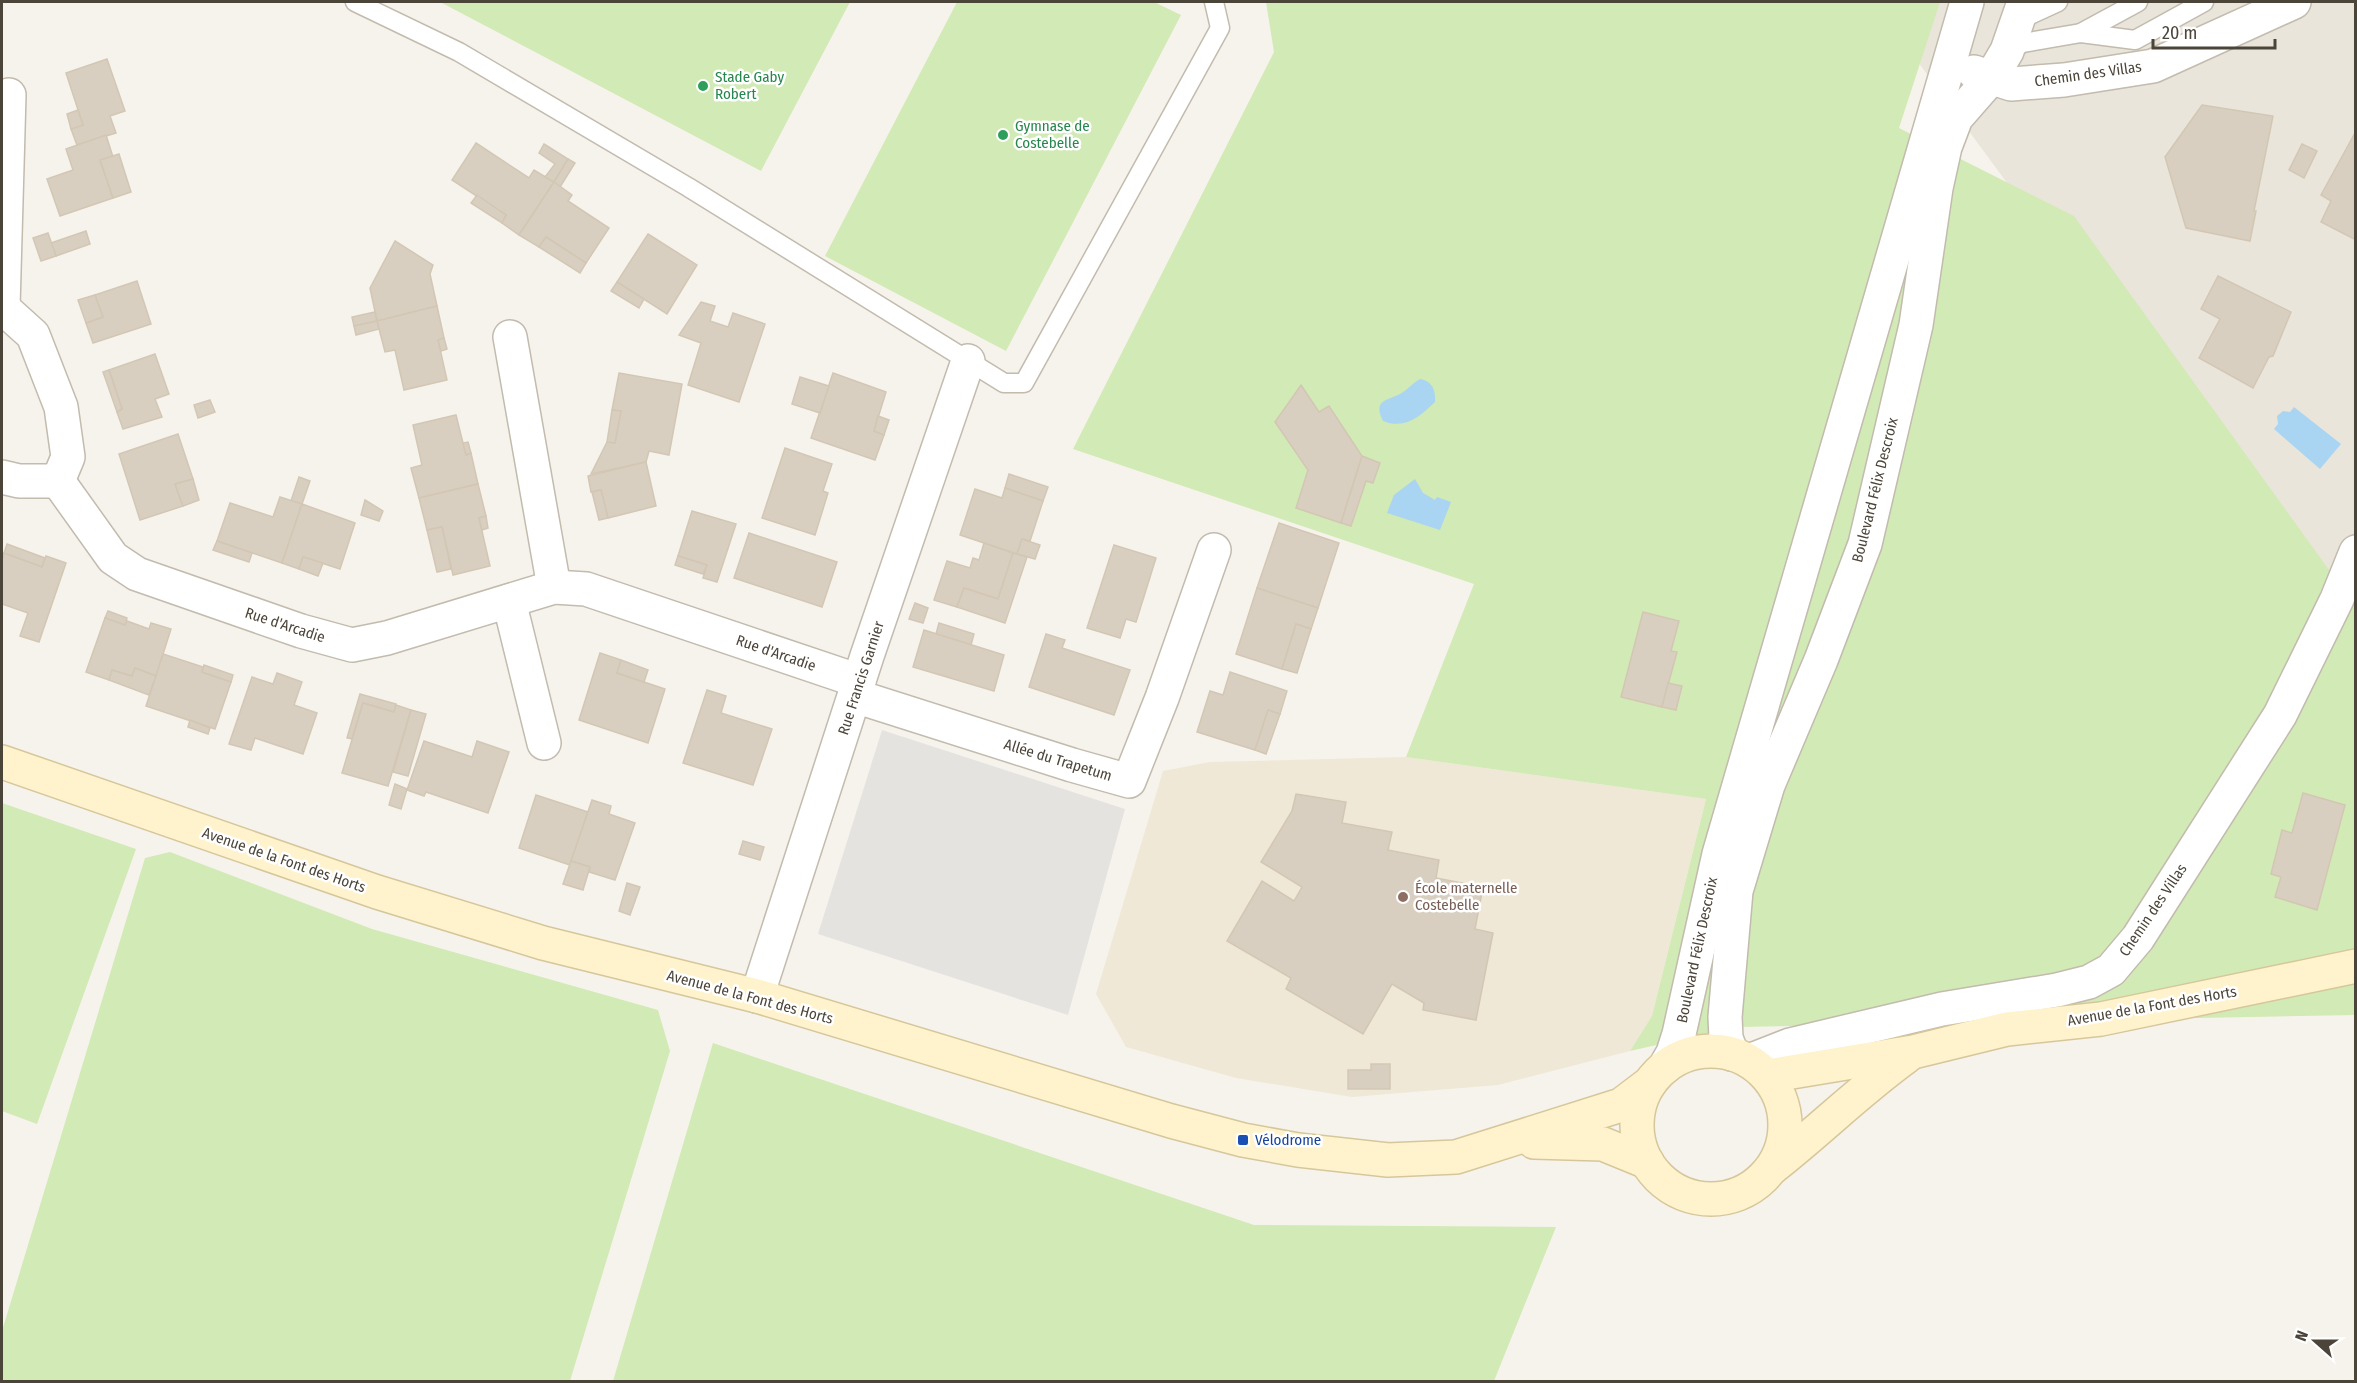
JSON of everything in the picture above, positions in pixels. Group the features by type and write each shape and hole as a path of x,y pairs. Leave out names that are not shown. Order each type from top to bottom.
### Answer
{"main road":[{"name":"Avenue de la Font des Horts","path":"2,762 377,892 543,943 757,996 1171,1121 1243,1140 1287,1148 1399,1159 1456,1157 1621,1104 1658,1075"},
{"name":"Avenue de la Font des Horts","path":"1749,1064 1913,1052 2007,1029 2101,1019 2355,966"},
{"path":"1704,1051 1749,1064 1782,1104 1785,1136 1773,1167 1758,1183 1740,1194 1719,1199 1698,1198 1678,1192 1660,1179 1647,1162 1640,1147 1637,1130 1638,1114 1658,1075 1690,1054 1704,1051"},
{"name":"Avenue de la Font des Horts","path":"1773,1167 1869,1084 1913,1052"},
{"name":"Avenue de la Font des Horts","path":"1511,1141 1603,1144 1647,1162"}],"street":[{"name":"Boulevard Félix Descroix","path":"1658,1075 1673,1053 1719,854 1967,2"},
{"name":"Chemin des Villas","path":"2010,38 2011,84 2064,80 2153,66 2294,2"},
{"name":"Boulevard Félix Descroix","path":"1749,1064 1726,1038 1725,1017 1736,891 1768,785 1821,660 1865,544 1916,326 1936,188 1945,147 1956,118 2010,38"},
{"name":"Chemin des Villas","path":"1953,48 1962,63 1976,74 2010,38"},
{"path":"2,477 18,481 58,482 68,457 61,407 33,335 2,307 9,95"},
{"path":"510,337 554,587"},
{"name":"Rue Francis Garnier","path":"757,996 857,688 968,361"},
{"name":"Rue d'Arcadie","path":"58,482 112,558 137,574 301,631 352,645 387,638 554,587 586,589 857,688"},
{"name":"Allée du Trapetum","path":"857,688 1072,765 1129,780 1162,698 1214,550"},
{"name":"Chemin des Villas","path":"1749,1064 1790,1045 1942,1009 2057,990 2089,982 2111,970 2138,938 2280,715 2337,599 2355,552"},
{"path":"509,601 544,743"}],"lane":[{"path":"355,2 469,58 688,187 1004,383 1024,383 1220,28 1214,2"},
{"path":"2010,38 2058,2"},
{"path":"2081,33 2138,2"},
{"path":"2010,38 2023,43 2081,33 2135,40 2204,2"}],"shaded area":[{"path":"1896,2 2355,2 2355,969 2271,541 1890,24"},
{"path":"882,730 1125,809 1068,1015 818,934"},
{"name":"École maternelle Costebelle","path":"1406,757 1706,799 1652,1016 1630,1051 1498,1085 1352,1097 1236,1078 1126,1047 1096,994 1163,771 1210,762"}],"green space":[{"name":"Stade Gaby Robert","path":"440,2 850,2 761,171"},
{"name":"Gymnase de Costebelle","path":"957,2 1154,2 1181,15 1006,351 825,256"},
{"path":"1266,2 1940,2 1899,128 2074,216 2355,606 2355,1015 1736,1027 1630,1051 1652,1016 1706,799 1406,757 1474,584 1073,449 1274,52"},
{"path":"2,803 136,849 37,1124 2,1111"},
{"path":"170,852 372,929 658,1010 670,1051 570,1381 2,1381 2,1331 145,858"},
{"path":"713,1043 1254,1225 1556,1227 1494,1381 613,1381"}],"water":[{"path":"1420,379 1428,382 1432,387 1435,402 1418,417 1406,423 1383,421 1379,409 1382,402 1403,392"},
{"path":"2294,407 2341,444 2320,469 2274,429 2278,424 2277,416 2283,411 2290,412"},
{"path":"1415,479 1423,493 1435,500 1437,497 1451,502 1440,530 1387,513 1394,495"}],"building":[{"path":"107,59 125,111 110,116 116,133 77,145 71,129 83,125 66,73"},
{"path":"2202,105 2273,116 2250,241 2186,228 2165,157"},
{"path":"78,110 83,125 71,129 67,114"},
{"path":"2356,131 2356,240 2321,222 2331,201 2321,195"},
{"path":"106,135 113,157 100,160 113,198 60,216 47,179 73,170 66,149"},
{"path":"476,143 529,178 534,170 554,182 519,235 502,223 506,215 452,180"},
{"path":"544,144 568,159 554,182 545,177 555,164 539,153"},
{"path":"2302,144 2317,151 2304,178 2289,170"},
{"path":"119,154 131,192 113,198 100,160"},
{"path":"568,159 575,163 560,187 554,182"},
{"path":"554,182 572,195 568,201 609,228 586,263 546,237 539,247 519,235"},
{"path":"477,195 506,215 502,223 471,203"},
{"path":"86,231 90,244 56,256 51,243"},
{"path":"48,233 56,256 41,261 33,238"},
{"path":"648,234 697,265 667,314 617,282"},
{"path":"546,237 586,263 580,273 539,247"},
{"path":"395,241 433,265 430,274 437,306 377,321 370,288"},
{"path":"2218,276 2291,312 2273,356 2269,357 2253,388 2199,358 2220,319 2201,309"},
{"path":"137,281 151,324 93,343 86,323 103,317 95,295"},
{"path":"617,282 644,299 639,308 611,291"},
{"path":"95,295 103,317 86,323 78,300"},
{"path":"701,302 715,306 710,321 728,327 733,313 765,324 739,402 688,385 701,343 679,335"},
{"path":"437,306 444,338 438,340 447,380 404,390 395,350 385,352 377,321"},
{"path":"375,312 377,321 354,326 352,317"},
{"path":"377,321 379,329 356,335 354,326"},
{"path":"444,338 447,349 441,351 438,340"},
{"path":"155,354 169,394 155,399 162,417 123,429 117,412 122,409 109,370"},
{"path":"109,370 122,409 117,412 103,372"},
{"path":"619,373 682,384 669,455 649,451 646,462 591,474 607,442 615,443 621,411 612,410"},
{"path":"833,373 886,392 874,431 884,435 875,460 811,438"},
{"path":"800,377 829,386 820,413 792,404"},
{"path":"1301,385 1319,412 1329,406 1362,456 1341,523 1296,508 1308,470 1275,422"},
{"path":"210,400 215,412 198,418 194,405"},
{"path":"612,410 621,411 615,443 607,442"},
{"path":"456,415 466,455 471,453 478,484 419,498 411,468 422,465 413,425"},
{"path":"878,416 889,420 884,435 874,431"},
{"path":"178,434 193,479 175,484 183,506 140,520 119,454"},
{"path":"468,442 471,453 466,455 463,443"},
{"path":"785,448 832,464 823,491 828,493 815,535 762,518"},
{"path":"1362,456 1380,463 1373,483 1366,481 1351,526 1341,523"},
{"path":"646,462 656,506 608,518 601,490 591,492 588,476"},
{"path":"1009,474 1048,487 1043,501 1005,488"},
{"path":"299,477 310,481 302,504 291,501"},
{"path":"193,479 199,500 183,506 175,484"},
{"path":"478,484 486,516 479,518 490,566 453,575 442,527 427,530 419,498"},
{"path":"1005,488 1043,501 1030,541 1022,539 1017,554 960,535 975,489 1002,498"},
{"path":"601,490 608,518 599,520 592,492"},
{"path":"280,497 302,504 282,563 217,541 230,503 273,517"},
{"path":"365,500 383,511 379,521 361,515"},
{"path":"302,504 355,523 340,569 303,557 299,569 282,563"},
{"path":"692,511 736,524 717,582 703,578 707,565 678,556"},
{"path":"486,516 488,528 482,530 479,518"},
{"path":"1279,523 1339,543 1318,608 1257,588"},
{"path":"442,527 451,569 437,572 427,530"},
{"path":"749,533 837,562 822,607 734,578"},
{"path":"1022,539 1040,545 1035,559 1017,554"},
{"path":"217,541 252,553 249,562 213,550"},
{"path":"984,543 1013,553 998,599 964,588 957,607 934,600 947,561 970,568 973,558 979,560"},
{"path":"7,544 45,558 42,567 4,553"},
{"path":"1114,545 1156,558 1136,622 1126,619 1120,638 1087,628"},
{"path":"4,553 42,567 46,556 66,563 39,642 20,636 28,613 2,604"},
{"path":"1013,553 1027,557 1005,623 957,607 964,588 998,599"},
{"path":"678,556 707,565 703,574 675,565"},
{"path":"303,557 323,563 318,576 299,569"},
{"path":"1257,588 1318,608 1311,629 1296,624 1282,669 1236,654"},
{"path":"915,603 928,608 923,623 909,619"},
{"path":"108,611 127,618 125,625 105,618"},
{"path":"1643,612 1679,621 1671,651 1677,652 1662,707 1621,697"},
{"path":"105,618 125,625 127,621 149,629 151,623 171,629 156,676 135,668 132,676 112,670 109,680 86,672"},
{"path":"939,623 974,634 971,645 936,634"},
{"path":"1296,624 1311,629 1297,673 1282,669"},
{"path":"924,630 1004,655 994,691 913,667"},
{"path":"1046,634 1065,640 1062,648 1130,670 1114,715 1029,687"},
{"path":"600,653 621,660 617,673 665,689 648,743 579,720"},
{"path":"163,654 203,667 202,672 231,682 215,729 146,706"},
{"path":"621,660 648,670 644,682 617,673"},
{"path":"204,665 233,675 231,682 202,672"},
{"path":"135,668 156,676 149,695 109,680 112,670 132,676"},
{"path":"1230,672 1287,691 1280,714 1268,710 1255,750 1197,732 1210,691 1223,695"},
{"path":"277,673 302,682 294,705 317,713 303,754 255,738 251,750 229,744 252,677 273,684"},
{"path":"1668,683 1682,686 1676,710 1662,707"},
{"path":"707,690 726,696 721,713 772,729 753,785 683,763"},
{"path":"360,694 396,704 394,712 363,703 352,739 347,738"},
{"path":"363,703 394,712 396,705 411,710 388,786 342,773"},
{"path":"411,710 426,714 408,776 393,772"},
{"path":"1268,710 1280,714 1266,754 1255,750"},
{"path":"190,720 210,728 208,734 188,727"},
{"path":"424,741 472,757 477,741 509,752 488,813 426,792 424,796 407,790"},
{"path":"395,784 407,789 401,809 389,805"},
{"path":"2303,793 2345,805 2317,910 2275,897 2281,877 2271,874 2282,830 2292,833"},
{"path":"1296,794 1346,802 1342,823 1392,832 1388,850 1439,860 1436,878 1483,887 1475,929 1493,933 1476,1020 1423,1010 1424,1003 1392,984 1363,1034 1286,989 1291,978 1227,941 1262,881 1294,901 1302,887 1261,862 1292,811"},
{"path":"536,795 588,812 570,865 519,848"},
{"path":"592,800 611,806 609,814 635,823 615,880 589,872 590,867 571,861"},
{"path":"743,841 764,847 760,860 739,854"},
{"path":"571,861 590,867 583,890 563,884"},
{"path":"627,883 640,887 630,915 619,911"},
{"path":"1371,1064 1390,1064 1390,1089 1348,1089 1348,1070 1371,1070"}],"place":[{"name":"Stade Gaby Robert","path":"703,86"},
{"name":"Gymnase de Costebelle","path":"1003,135"},
{"name":"École maternelle Costebelle","path":"1403,897"},
{"name":"Vélodrome","path":"1243,1140"}]}
